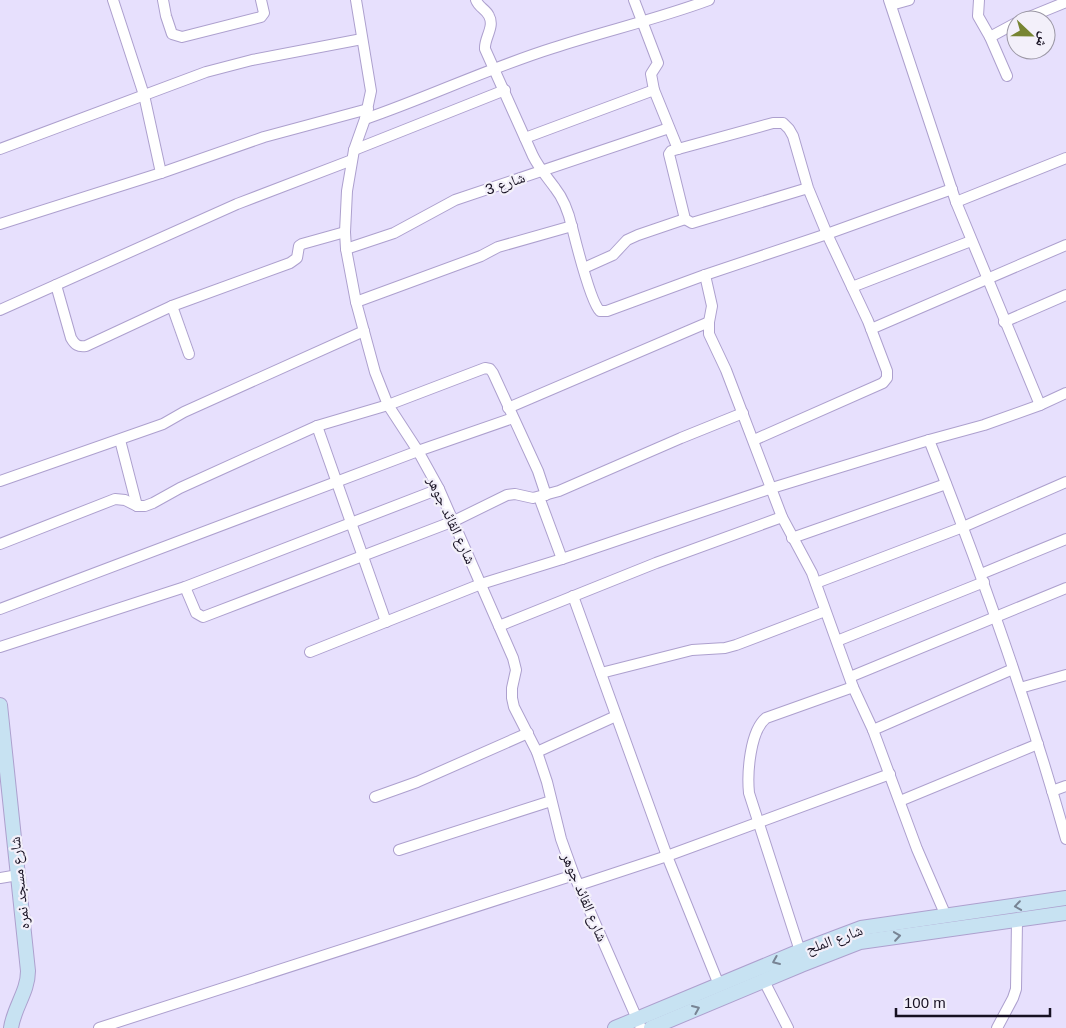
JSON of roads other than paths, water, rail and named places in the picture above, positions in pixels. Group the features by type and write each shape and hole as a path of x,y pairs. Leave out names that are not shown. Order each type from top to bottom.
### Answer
{"street":[{"path":"113,0 144,95 161,173"},
{"path":"163,0 172,34 182,37 261,17 264,13 261,0"},
{"name":"شارع القائد جوهر","path":"356,0 371,91 367,114 352,160 347,191 344,232 356,302 375,372 388,405 418,451 439,489 515,664 512,698 514,707 537,752 574,875 640,1023"},
{"path":"476,0 489,16 491,22 490,31 485,41 485,49 541,171 556,188 572,226 598,310 603,312 952,189"},
{"path":"634,0 658,63 651,74 654,90 678,148"},
{"path":"0,224 161,173 264,137 367,114 416,100 494,68 554,47 643,23 709,0"},
{"path":"909,0 890,2 956,202 1004,322 1040,404"},
{"path":"979,0 978,16 990,37 1007,76"},
{"path":"1046,10 1066,2"},
{"path":"990,37 1006,28"},
{"path":"0,149 206,72 252,60 362,39"},
{"path":"354,150 505,90"},
{"path":"525,138 654,90"},
{"path":"754,440 886,381 888,371 808,188 793,136 783,123 773,123 678,148 672,151 669,156 685,219 692,224 808,188"},
{"name":"شارع 3","path":"346,249 394,233 455,200 669,128"},
{"path":"956,202 1066,158"},
{"path":"0,310 237,204 352,160"},
{"path":"584,268 613,255 628,240 638,235 685,219"},
{"path":"356,302 481,256 498,247 572,226"},
{"path":"56,285 71,338 74,344 86,346 172,306 290,262 297,258 299,246 302,244 344,232"},
{"path":"852,287 971,241"},
{"path":"871,329 1066,245"},
{"path":"705,275 712,306 709,322 711,338 754,440 782,517 792,538 804,556 816,583 853,687 873,730 917,849 946,916"},
{"path":"1004,322 1066,295"},
{"path":"172,306 189,354"},
{"path":"0,609 418,451 510,413 709,322"},
{"path":"0,481 163,424 184,412 364,331"},
{"path":"0,544 115,499 125,500 137,506 153,503 180,488 317,426 388,405 488,368 493,373 538,471 542,496 562,559"},
{"path":"310,652 481,584 562,559 772,488 984,425 1066,393"},
{"path":"186,587 196,613 203,617 454,521 507,495 514,494 533,498 558,491 743,413"},
{"path":"317,426 386,622"},
{"path":"120,440 137,506"},
{"path":"929,440 996,617 1038,744 1066,839"},
{"path":"816,583 963,527 1066,482"},
{"path":"792,538 946,484"},
{"path":"0,646 186,587 439,489"},
{"path":"499,626 674,556 782,517"},
{"path":"837,640 982,578 1066,538"},
{"path":"850,676 1066,588"},
{"path":"573,596 667,856 719,985"},
{"path":"601,673 692,650 725,648 825,611"},
{"path":"873,730 1013,669"},
{"path":"1020,688 1066,675"},
{"path":"800,951 748,793 748,769 758,727 762,722 770,716 853,687"},
{"name":"شارع مسجد نمره","path":"0,706 28,980 26,989 14,1013 11,1028"},
{"path":"537,752 616,716"},
{"path":"375,797 417,782 528,733"},
{"path":"900,801 1038,744"},
{"path":"579,885 667,856 890,774"},
{"path":"1052,790 1066,786"},
{"path":"399,850 551,800"},
{"path":"0,878 18,875"},
{"path":"99,1028 574,875"},
{"name":"شارع الملح","path":"615,1028 640,1023 719,985 861,928 1066,898"},
{"name":"شارع الملح","path":"651,1028 860,942 1066,913"},
{"path":"998,1028 1016,989 1017,921"},
{"path":"764,981 788,1028"}]}
